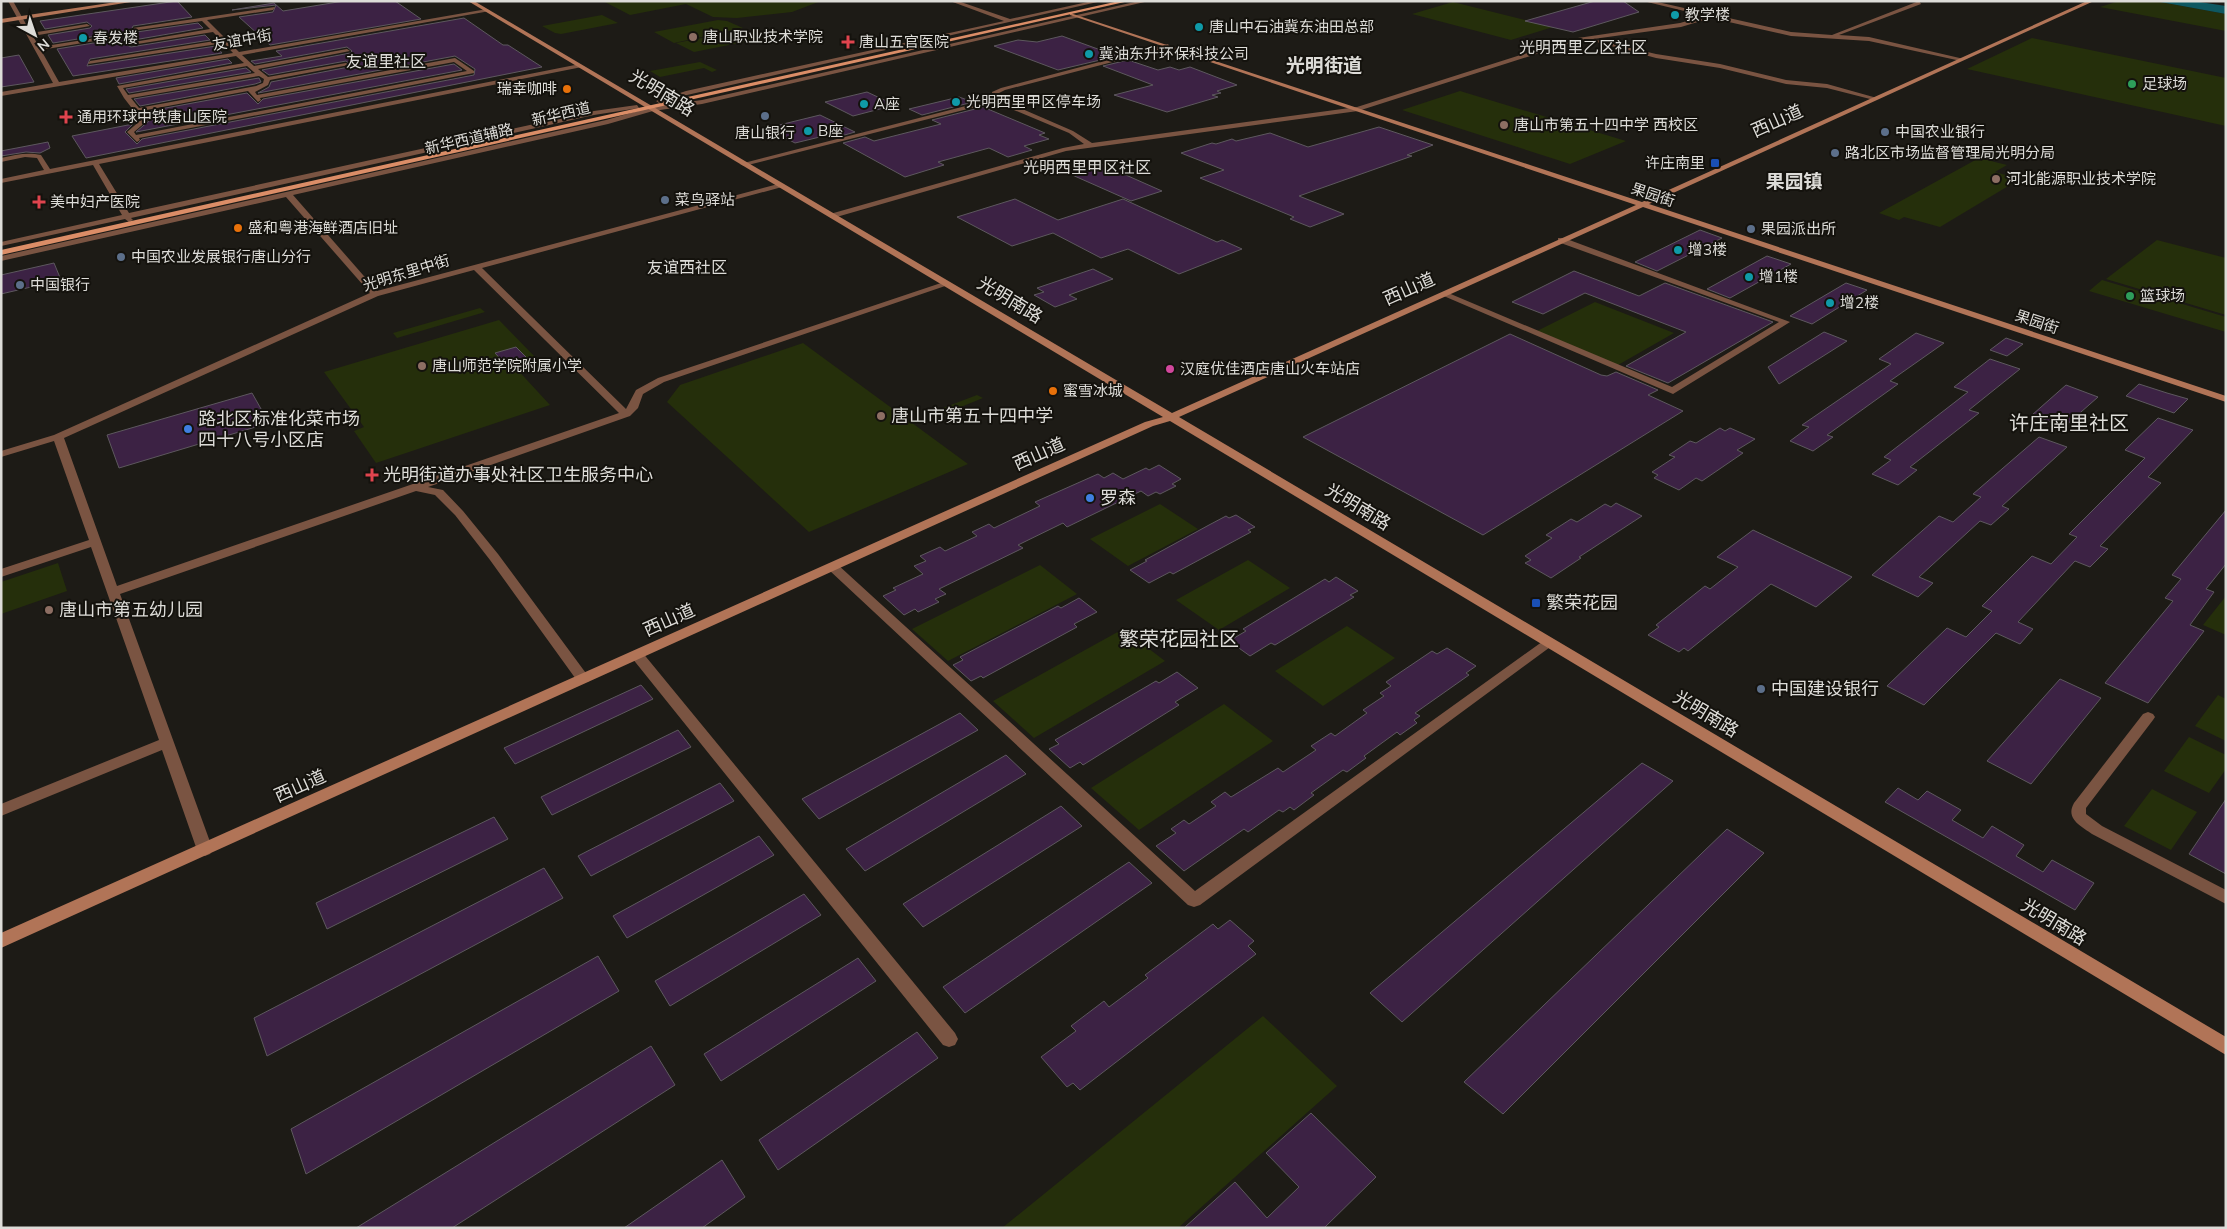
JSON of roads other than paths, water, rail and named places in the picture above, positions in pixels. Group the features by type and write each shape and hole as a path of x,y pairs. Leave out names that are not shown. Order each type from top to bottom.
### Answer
{"main road":[{"name":"新华西道","path":"1,253 1115,1"},
{"path":"1076,15 1127,1"},
{"name":"新华西道","path":"1,248 128,218 649,107"}],"street":[{"path":"10,1 57,84"},
{"path":"1,21 135,1"},
{"name":"光明南路","path":"470,1 1551,642 2226,1047"},
{"path":"952,1 1010,21"},
{"name":"新华西道辅路","path":"1,259 608,122 686,93 1100,1"},
{"name":"新华西道辅路","path":"649,107 702,102 1076,15 1147,1"},
{"path":"1645,1 1802,36 1869,39 1961,59"},
{"path":"1835,38 1834,35 1919,3 1908,1"},
{"name":"西山道","path":"1,941 1149,424 1172,417 1639,204 2092,1"},
{"path":"134,30 273,8"},
{"name":"友谊中街","path":"1,94 487,11"},
{"name":"果园街","path":"1076,15 2226,399"},
{"path":"833,216 1065,149 1358,109 1584,38 1682,25 1711,16"},
{"path":"203,20 258,74 267,79 346,65"},
{"path":"25,27 34,26"},
{"path":"29,35 88,26"},
{"path":"132,43 214,30"},
{"path":"37,49 115,36"},
{"path":"1584,38 1656,56 1720,66 1786,82 1827,86 1874,98"},
{"path":"90,63 225,41"},
{"path":"996,100 994,93 998,90 1168,46"},
{"path":"146,152 130,132 145,120 119,86 347,51"},
{"path":"135,137 472,72 455,60 255,98"},
{"path":"1,181 580,66"},
{"path":"371,68 412,100"},
{"path":"126,97 258,74"},
{"path":"137,110 256,88 266,84 267,79"},
{"path":"256,88 251,93 282,125"},
{"path":"744,164 996,100 1071,132 1091,146"},
{"path":"1,160 25,155 39,156 48,172"},
{"path":"1,244 128,218 95,163"},
{"name":"光明东里中街","path":"1,454 58,437 375,294 779,185"},
{"path":"288,194 375,294"},
{"path":"1443,294 1672,391 1786,322 1560,240"},
{"path":"476,267 626,414"},
{"path":"113,592 626,414 633,408 639,392 661,380 947,284"},
{"path":"58,437 204,850"},
{"path":"416,487 439,492 459,513 494,557 583,679"},
{"path":"1,573 95,542"},
{"path":"833,567 1194,900 1551,642"},
{"path":"637,655 948,1038"},
{"path":"2148,717 2079,807 2079,817 2097,830 2226,898"},
{"path":"1,810 166,743"}],"water":[{"path":"2155,1 2193,1 2226,6 2226,14"}],"place":[{"name":"教学楼","path":"1675,15"},
{"name":"唐山中石油冀东油田总部","path":"1199,27"},
{"name":"唐山职业技术学院","path":"693,37"},
{"name":"春发楼","path":"83,38"},
{"name":"唐山五官医院","path":"848,42"},
{"name":"冀油东升环保科技公司","path":"1089,54"},
{"name":"足球场","path":"2132,84"},
{"name":"瑞幸咖啡","path":"567,89"},
{"name":"光明西里甲区停车场","path":"956,102"},
{"name":"A座","path":"864,104"},
{"name":"唐山银行","path":"765,116"},
{"name":"通用环球中铁唐山医院","path":"66,117"},
{"name":"唐山市第五十四中学 西校区","path":"1504,125"},
{"name":"B座","path":"808,131"},
{"name":"中国农业银行","path":"1885,132"},
{"name":"路北区市场监督管理局光明分局","path":"1835,153"},
{"name":"许庄南里","path":"1715,163"},
{"name":"河北能源职业技术学院","path":"1996,179"},
{"name":"菜鸟驿站","path":"665,200"},
{"name":"美中妇产医院","path":"39,202"},
{"name":"盛和粤港海鲜酒店旧址","path":"238,228"},
{"name":"果园派出所","path":"1751,229"},
{"name":"增3楼","path":"1678,250"},
{"name":"中国农业发展银行唐山分行","path":"121,257"},
{"name":"增1楼","path":"1749,277"},
{"name":"中国银行","path":"20,285"},
{"name":"篮球场","path":"2130,296"},
{"name":"增2楼","path":"1830,303"},
{"name":"唐山师范学院附属小学","path":"422,366"},
{"name":"汉庭优佳酒店唐山火车站店","path":"1170,369"},
{"name":"蜜雪冰城","path":"1053,391"},
{"name":"唐山市第五十四中学","path":"881,416"},
{"name":"路北区标准化菜市场 四十八号小区店","path":"188,429"},
{"name":"光明街道办事处社区卫生服务中心","path":"372,475"},
{"name":"罗森","path":"1090,498"},
{"name":"繁荣花园","path":"1536,603"},
{"name":"唐山市第五幼儿园","path":"49,610"},
{"name":"中国建设银行","path":"1761,689"}],"district":[{"name":"光明西里乙区社区","path":"1583,47"},
{"name":"友谊里社区","path":"386,61"},
{"name":"光明街道","path":"1324,65"},
{"name":"光明西里甲区社区","path":"1087,167"},
{"name":"果园镇","path":"1794,181"},
{"name":"友谊西社区","path":"687,267"},
{"name":"许庄南里社区","path":"2069,423"},
{"name":"繁荣花园社区","path":"1179,639"}]}
